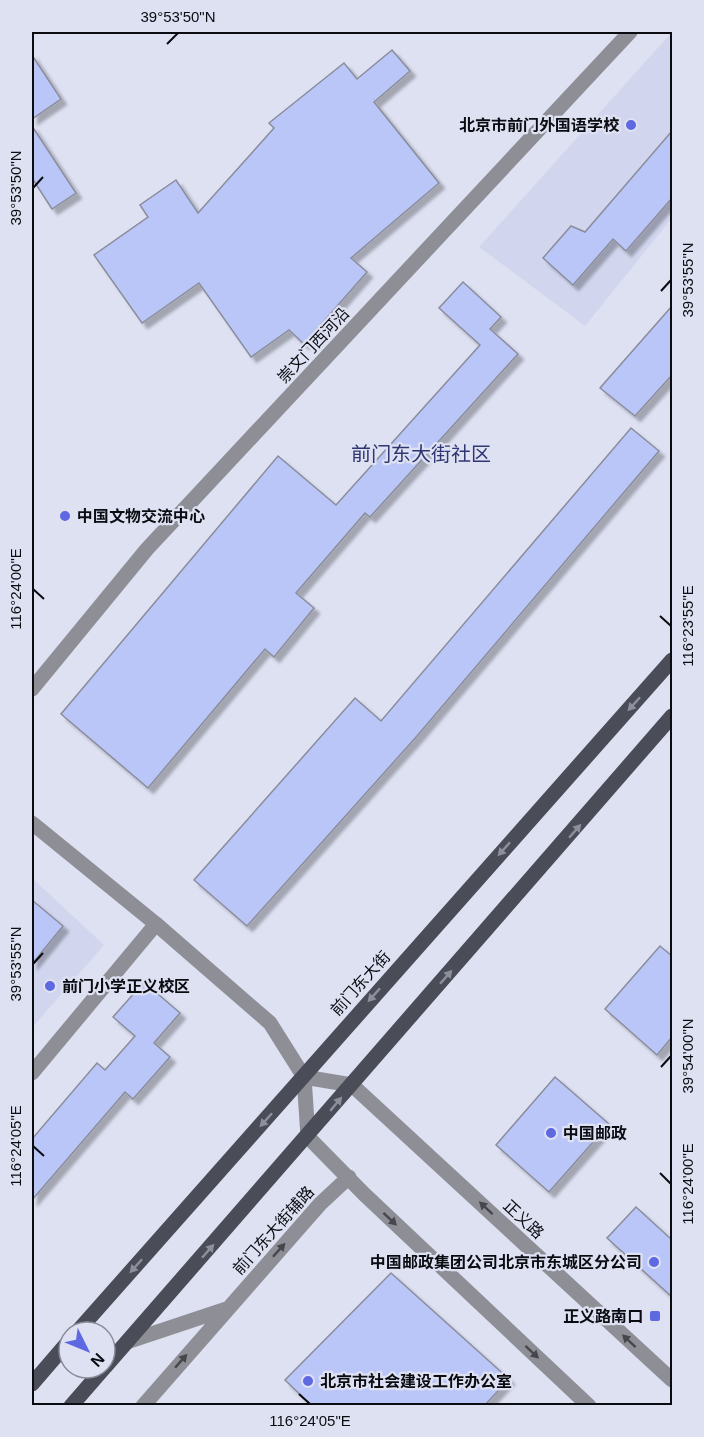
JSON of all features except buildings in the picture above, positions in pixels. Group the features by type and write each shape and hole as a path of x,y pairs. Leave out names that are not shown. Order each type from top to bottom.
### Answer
{"main road":[{"name":"前门东大街","path":"88,1320 672,660"},
{"path":"117,1353 308,1137 672,716"},
{"path":"32,1384 57,1355"},
{"path":"71,1406 93,1380"}],"street":[{"name":"崇文门西河沿","path":"32,689 147,549 630,32"},
{"path":"32,823 156,924 270,1023 304,1077 308,1137 364,1194 589,1406"},
{"path":"32,1073 156,924"},
{"path":"304,1077 352,1085"},
{"name":"正义路","path":"352,1085 672,1380"},
{"name":"前门东大街辅路","path":"143,1406 320,1204 349,1178"},
{"name":"前门东大街辅路","path":"127,1342 226,1309"}],"shaded area":[{"name":"北京市前门外国语学校","path":"672,32 672,218 585,326 479,247"},
{"name":"前门小学正义校区","path":"32,878 104,945 32,1028"}],"place":[{"name":"北京市前门外国语学校","path":"631,125"},
{"name":"中国文物交流中心","path":"65,516"},
{"name":"前门小学正义校区","path":"50,986"},
{"name":"中国邮政","path":"551,1133"},
{"name":"中国邮政集团公司北京市东城区分公司","path":"654,1262"},
{"name":"正义路南口","path":"655,1316"},
{"name":"北京市社会建设工作办公室","path":"308,1381"}],"district":[{"name":"前门东大街社区","path":"421,454"}]}
